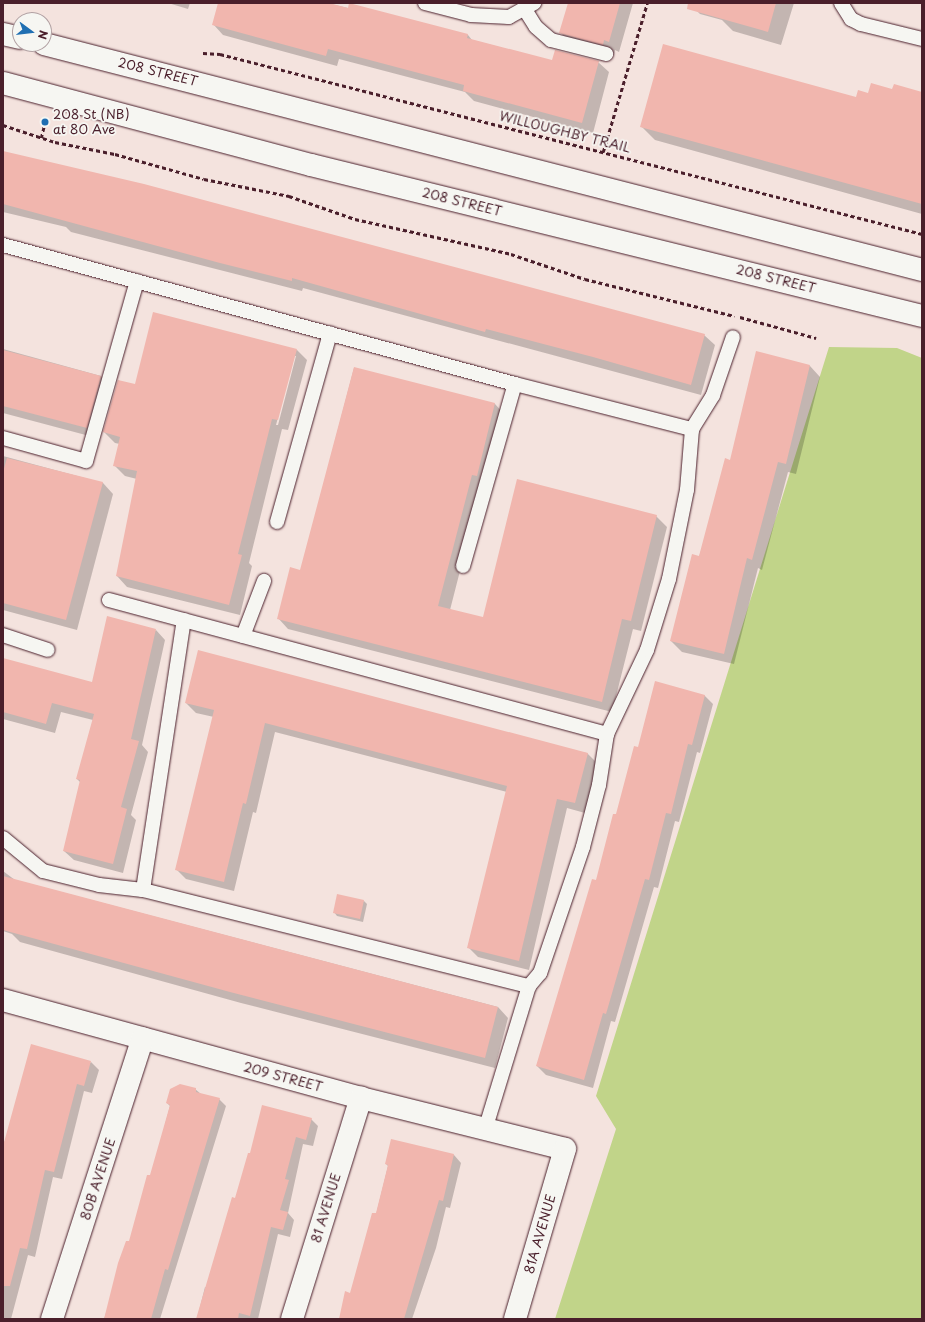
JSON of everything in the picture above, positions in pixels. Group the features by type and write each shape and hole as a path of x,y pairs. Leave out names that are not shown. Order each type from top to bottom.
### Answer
{"main road":[{"name":"208 STREET","path":"52,46 922,270"},
{"name":"208 STREET","path":"3,83 311,165 922,316"},
{"name":"209 STREET","path":"3,1000 361,1098 486,1128 565,1149"},
{"name":"80B AVENUE","path":"52,1319 143,1038"},
{"name":"81 AVENUE","path":"292,1319 361,1098"},
{"name":"81A AVENUE","path":"515,1319 565,1149"}],"lane":[{"path":"425,3 471,15 509,17 529,6 536,26 551,40 606,54"},
{"path":"841,3 851,19 861,24 922,39"},
{"path":"3,245 515,384 692,429"},
{"path":"3,438 86,461 137,281"},
{"path":"277,522 330,333"},
{"path":"486,1128 529,986 540,973 583,847 598,785 607,734 647,650 669,579 688,490 692,429 713,395 732,337"},
{"path":"463,566 515,384"},
{"path":"243,636 264,581"},
{"path":"109,600 607,734"},
{"path":"143,890 184,620"},
{"path":"3,635 48,650"},
{"path":"3,838 43,871 98,885 143,890 529,986"}],"path":[{"path":"603,152 647,3"},
{"name":"WILLOUGHBY TRAIL","path":"202,52 220,54 922,234"},
{"path":"41,138 45,122"},
{"path":"3,125 41,138 151,162 204,179 289,196 355,219 511,254 585,279 816,338"}],"green space":[{"path":"829,347 897,348 922,358 922,1319 555,1319 616,1129 596,1096"}],"building":[{"path":"218,3 329,3 348,8 349,3 468,34 467,38 552,60 555,50 599,61 582,123 463,91 464,85 328,49 326,56 212,25"},
{"path":"568,3 620,3 609,42 604,40 603,45 559,33"},
{"path":"688,3 776,3 768,32 687,9"},
{"path":"663,44 856,97 858,90 868,93 871,83 892,89 894,84 922,92 922,204 640,127"},
{"path":"3,151 144,184 705,334 691,385 593,357 486,329 485,332 292,278 292,281 220,263 3,204"},
{"path":"153,312 297,349 278,420 272,419 238,554 242,555 229,605 116,576 137,471 113,466 120,437 103,432 118,380 135,384"},
{"path":"3,350 101,376 87,428 3,406"},
{"path":"756,351 810,365 786,464 778,462 752,560 747,558 724,654 670,641 692,554 699,556 725,458 730,460"},
{"path":"354,367 495,403 477,476 472,475 438,606 483,617 517,479 657,515 631,621 622,619 602,702 277,619 290,567 300,570"},
{"path":"7,458 103,482 66,620 3,603 3,472"},
{"path":"107,616 156,629 131,739 139,741 121,807 127,809 113,864 63,851 80,780 76,779 94,714 52,703 46,724 3,712 3,658 92,682"},
{"path":"198,650 588,753 575,803 557,799 519,961 467,948 507,786 265,723 246,804 243,803 224,882 175,870 214,710 185,703"},
{"path":"655,681 705,695 692,745 688,744 671,814 666,813 649,880 645,879 606,1014 603,1013 584,1080 536,1066 592,879 596,880 613,814 616,814 634,746 638,747"},
{"path":"3,876 498,1007 485,1058 230,992 3,930"},
{"path":"337,894 364,900 360,919 333,913"},
{"path":"31,1044 91,1061 84,1086 77,1084 54,1172 45,1170 27,1249 20,1248 10,1286 3,1286 3,1146"},
{"path":"180,1084 196,1088 196,1092 220,1098 168,1270 165,1269 151,1319 104,1319 118,1263 126,1241 129,1241 147,1175 150,1175 170,1105 166,1103 170,1089"},
{"path":"262,1105 312,1118 306,1140 296,1137 285,1179 289,1180 280,1210 288,1212 283,1230 271,1227 250,1316 239,1313 238,1319 196,1319 232,1197 235,1198 248,1153 250,1153"},
{"path":"391,1139 454,1154 443,1201 439,1200 404,1319 339,1319 345,1291 350,1293 372,1213 376,1213 388,1165 385,1164"}],"place":[{"name":"208 St (NB) at 80 Ave","path":"45,122"}]}
